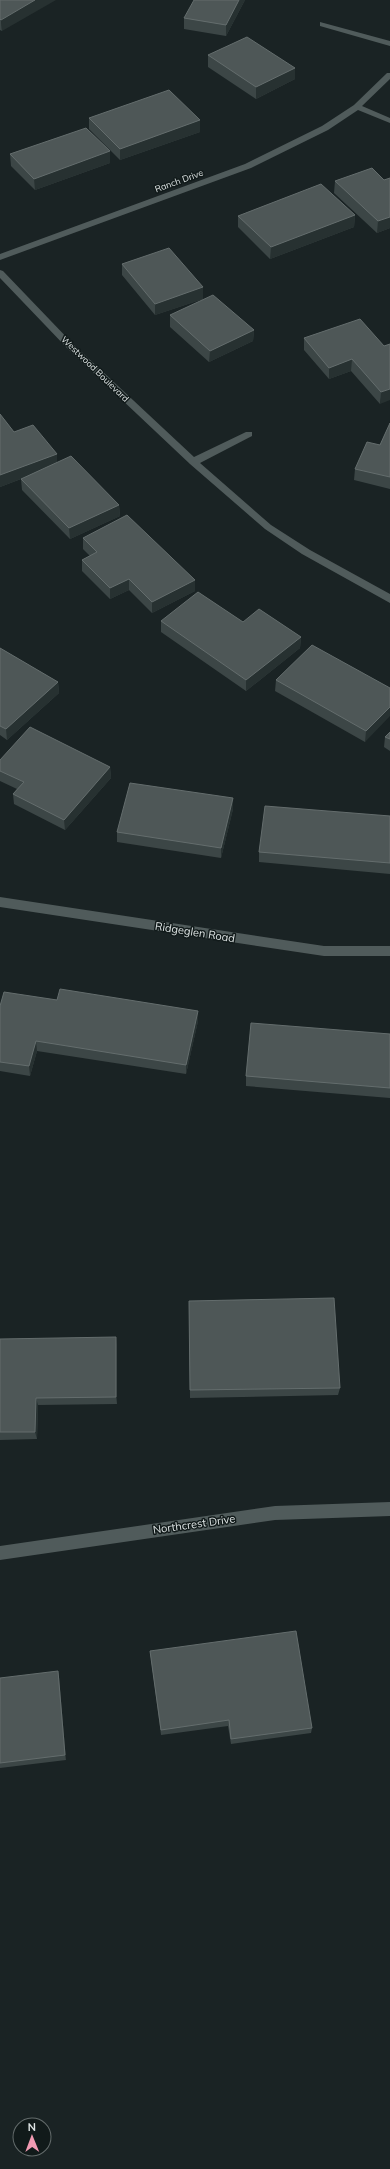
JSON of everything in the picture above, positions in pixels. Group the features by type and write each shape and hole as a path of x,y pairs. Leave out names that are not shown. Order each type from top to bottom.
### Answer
{"street":[{"path":"323,24 390,44"},
{"name":"Ranch Drive","path":"0,257 248,166 325,128 357,107 390,75"},
{"path":"357,107 390,121"},
{"name":"Westwood Boulevard","path":"0,273 70,346 193,462 268,527 306,552 390,599"},
{"path":"193,462 249,434"},
{"name":"Ridgeglen Road","path":"0,902 324,951 390,952"},
{"name":"Northcrest Drive","path":"0,1553 275,1513 390,1509"}],"building":[{"path":"0,0 35,0 1,20"},
{"path":"194,0 239,0 226,25 184,18"},
{"path":"247,37 295,68 256,87 208,55"},
{"path":"169,90 200,120 120,149 89,118"},
{"path":"86,128 110,151 34,179 10,154"},
{"path":"372,168 384,180 390,178 390,217 378,221 335,181"},
{"path":"321,184 355,215 271,247 238,216"},
{"path":"169,248 203,287 155,304 122,264"},
{"path":"213,295 254,330 210,351 170,315"},
{"path":"360,319 384,346 390,344 390,389 381,392 352,359 329,368 304,338"},
{"path":"0,414 14,432 33,425 57,454 0,475"},
{"path":"390,423 390,477 355,469 367,442 380,445"},
{"path":"71,456 119,505 69,528 21,479"},
{"path":"127,515 195,580 152,602 129,579 110,588 82,560 97,552 83,538"},
{"path":"198,592 243,622 259,609 301,637 246,680 161,621"},
{"path":"312,645 390,688 390,707 366,731 276,680"},
{"path":"0,648 58,682 6,729 0,726"},
{"path":"30,727 110,767 64,820 13,794 24,782 0,771 0,760"},
{"path":"390,732 390,739 385,737"},
{"path":"130,783 233,798 221,848 117,832"},
{"path":"265,806 390,816 390,863 259,852"},
{"path":"60,989 198,1011 186,1065 36,1041 29,1066 0,1062 0,1006 4,992 57,1000"},
{"path":"251,1023 390,1034 390,1088 246,1076"},
{"path":"334,1298 340,1388 190,1390 189,1301"},
{"path":"116,1337 116,1397 36,1398 35,1432 0,1432 0,1339"},
{"path":"296,1631 312,1728 231,1739 229,1720 161,1730 150,1651"},
{"path":"58,1671 65,1755 0,1763 0,1678"}]}
